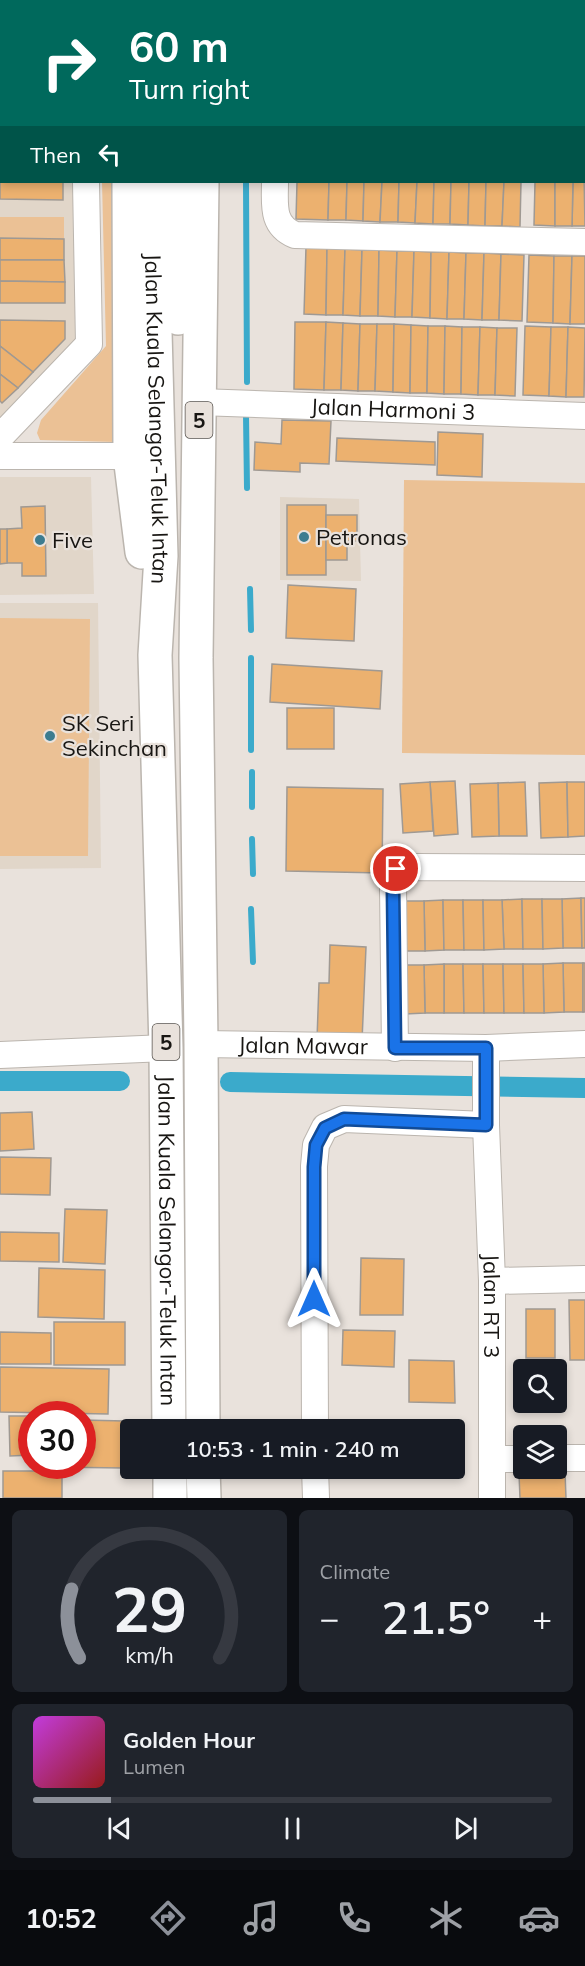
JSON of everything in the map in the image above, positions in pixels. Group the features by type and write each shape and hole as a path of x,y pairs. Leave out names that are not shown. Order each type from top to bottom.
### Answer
{"highway":[{"name":"5","path":"129,183 130,456"},
{"name":"Jalan Kuala Selangor-Teluk Intan","path":"151,183 178,388"},
{"name":"Jalan Kuala Selangor-Teluk Intan","path":"176,183 178,388 196,658 203,1419"},
{"name":"Jalan Kuala Selangor-Teluk Intan","path":"169,1419 166,1048 155,655 161,556 202,183"},
{"name":"Jalan Kuala Selangor-Teluk Intan","path":"130,456 155,655"},
{"path":"170,1479 170,1498"},
{"path":"203,1479 204,1498"}],"street":[{"path":"0,437 89,344 86,183"},
{"path":"275,183 275,209 278,221 285,231 295,235 585,242"},
{"name":"Jalan Harmoni 3","path":"178,388 585,416"},
{"path":"0,456 130,456"},
{"path":"395,1048 393,887 396,869 416,867 585,868"},
{"name":"Jalan Mawar","path":"201,1044 395,1048 486,1060 585,1044"},
{"path":"0,1054 166,1048"},
{"name":"Jalan RT 3","path":"486,1060 492,1281 492,1498"},
{"path":"315,1419 314,1167 316,1145 325,1128 344,1119 486,1119"},
{"path":"492,1281 585,1279"},
{"path":"567,1458 585,1458"},
{"path":"492,1459 513,1459"},
{"path":"315,1479 316,1498"}],"shaded area":[{"path":"0,183 80,183 82,341 0,425"},
{"path":"102,183 114,183 117,442 40,440 37,433 41,420 106,346"},
{"path":"0,217 64,217 64,239 0,238"},
{"path":"0,477 91,477 94,594 0,595"},
{"path":"404,480 585,483 585,755 402,753"},
{"path":"280,497 359,499 361,581 280,580"},
{"name":"SK Seri Sekinchan","path":"0,603 98,603 101,868 0,869"},
{"name":"SK Seri Sekinchan","path":"0,618 90,619 88,856 0,856"}],"building":[{"path":"0,183 63,183 63,200 0,199"},
{"path":"297,183 329,183 328,220 296,219"},
{"path":"329,183 347,183 346,220 328,220"},
{"path":"347,183 364,183 363,221 346,220"},
{"path":"364,183 382,183 380,222 363,221"},
{"path":"382,183 399,183 398,222 380,222"},
{"path":"399,183 417,183 415,223 398,222"},
{"path":"417,183 434,183 433,224 415,223"},
{"path":"434,183 451,183 450,224 433,224"},
{"path":"451,183 469,183 468,225 450,224"},
{"path":"469,183 486,183 485,226 468,225"},
{"path":"486,183 504,183 502,226 485,226"},
{"path":"504,183 521,183 520,227 502,226"},
{"path":"535,183 555,183 555,226 534,225"},
{"path":"555,183 573,183 572,226 555,226"},
{"path":"573,183 584,183 585,226 572,226"},
{"path":"0,238 64,239 64,260 0,260"},
{"path":"306,247 327,248 326,315 304,314"},
{"path":"327,248 345,249 343,315 326,315"},
{"path":"345,249 362,250 360,316 343,315"},
{"path":"362,250 379,250 378,316 360,316"},
{"path":"379,250 397,251 395,317 378,316"},
{"path":"397,251 414,251 412,317 395,317"},
{"path":"414,251 431,252 430,318 412,317"},
{"path":"431,252 449,252 447,319 430,318"},
{"path":"449,252 466,253 464,319 447,319"},
{"path":"466,253 484,253 482,320 464,319"},
{"path":"484,253 501,254 499,320 482,320"},
{"path":"501,254 524,255 522,321 499,320"},
{"path":"529,255 554,256 553,323 527,322"},
{"path":"554,256 572,256 570,324 553,323"},
{"path":"572,256 585,256 585,324 570,324"},
{"path":"0,260 64,260 65,282 0,281"},
{"path":"0,281 65,282 65,303 0,303"},
{"path":"0,320 65,321 65,339 33,372 0,346"},
{"path":"295,322 326,322 324,390 294,389"},
{"path":"326,322 343,323 341,390 324,390"},
{"path":"343,323 360,324 358,391 341,390"},
{"path":"360,324 377,324 375,391 358,391"},
{"path":"377,324 394,324 393,392 375,391"},
{"path":"394,324 411,325 410,393 393,392"},
{"path":"411,325 428,326 427,393 410,393"},
{"path":"428,326 445,326 444,394 427,393"},
{"path":"445,326 462,327 461,394 444,394"},
{"path":"525,326 551,327 549,396 523,395"},
{"path":"462,327 480,327 478,395 461,394"},
{"path":"480,327 497,328 495,395 478,395"},
{"path":"551,327 568,327 566,397 549,396"},
{"path":"568,327 585,328 584,397 566,397"},
{"path":"497,328 517,328 515,396 495,395"},
{"path":"0,346 33,372 18,388 0,374"},
{"path":"0,374 18,388 2,403 0,401"},
{"path":"282,420 331,421 329,464 300,463 300,472 254,470 255,442 281,444"},
{"path":"438,432 483,434 482,477 437,475"},
{"path":"337,438 435,442 435,465 336,461"},
{"path":"287,505 326,505 326,575 287,575"},
{"path":"45,506 46,576 22,576 22,563 7,563 7,529 22,528 21,507"},
{"path":"326,515 357,515 357,541 347,541 347,560 326,560"},
{"path":"0,529 7,529 7,563 0,564"},
{"path":"288,585 356,589 354,641 286,638"},
{"path":"272,664 382,671 380,709 270,702"},
{"path":"287,708 334,708 334,749 287,749"},
{"path":"455,781 458,834 434,836 430,782"},
{"path":"430,782 433,831 403,833 400,784"},
{"path":"525,782 527,836 499,836 498,783"},
{"path":"567,782 568,837 541,838 539,783"},
{"path":"567,782 585,782 585,836 568,837"},
{"path":"498,783 499,836 472,837 470,784"},
{"path":"287,787 383,789 382,873 286,871"},
{"path":"581,898 582,948 563,948 562,899"},
{"path":"581,898 585,898 585,948 582,948"},
{"path":"522,899 523,949 504,949 502,900"},
{"path":"522,899 542,899 543,949 523,949"},
{"path":"542,899 562,899 563,948 543,949"},
{"path":"443,900 444,950 425,951 424,901"},
{"path":"443,900 463,900 464,950 444,950"},
{"path":"463,900 483,900 484,950 464,950"},
{"path":"483,900 502,900 504,949 484,950"},
{"path":"404,901 424,901 425,951 405,951"},
{"path":"330,945 366,947 362,1041 317,1039 319,983 329,983"},
{"path":"563,963 583,963 583,1012 564,1012"},
{"path":"563,963 564,1012 544,1013 543,964"},
{"path":"583,963 585,963 585,1012 583,1012"},
{"path":"444,964 463,964 464,1013 444,1013"},
{"path":"444,964 444,1013 425,1013 424,965"},
{"path":"463,964 483,964 484,1013 464,1013"},
{"path":"483,964 503,964 504,1013 484,1013"},
{"path":"503,964 523,964 524,1013 504,1013"},
{"path":"523,964 543,964 544,1013 524,1013"},
{"path":"404,965 424,965 425,1013 405,1014"},
{"path":"32,1112 34,1149 0,1151 0,1113"},
{"path":"0,1157 51,1158 50,1195 0,1194"},
{"path":"65,1209 107,1210 105,1264 63,1262"},
{"path":"0,1232 59,1233 59,1262 0,1261"},
{"path":"361,1258 404,1259 403,1315 360,1315"},
{"path":"39,1268 105,1270 104,1319 38,1317"},
{"path":"569,1300 585,1300 585,1360 570,1360"},
{"path":"526,1309 555,1309 555,1358 526,1358"},
{"path":"54,1322 125,1322 125,1365 54,1365"},
{"path":"343,1330 395,1331 394,1367 342,1365"},
{"path":"0,1332 51,1333 51,1364 0,1364"},
{"path":"409,1360 454,1361 455,1403 409,1402"},
{"path":"0,1367 109,1369 108,1414 96,1414 96,1401 18,1401 18,1412 0,1412"},
{"path":"9,1416 18,1416 18,1456 10,1456"},
{"path":"96,1420 120,1421 120,1468 96,1468"},
{"path":"3,1471 18,1471 18,1479 62,1479 62,1498 3,1498"},
{"path":"519,1479 565,1479 566,1498 520,1498"}],"waterway":[{"path":"246,183 247,382"},
{"path":"246,415 247,488"},
{"path":"250,589 251,630"},
{"path":"251,658 251,750"},
{"path":"252,772 252,807"},
{"path":"252,839 253,874"},
{"path":"251,909 253,962"},
{"path":"0,1081 120,1081"},
{"path":"230,1082 585,1088"}],"place":[{"name":"Petronas","path":"304,537"},
{"name":"Five","path":"40,540"},
{"name":"SK Seri Sekinchan","path":"50,736"}],"route":[{"path":"314,1299 314,1167 316,1145 325,1128 344,1119 486,1125 486,1048 395,1048 393,887 396,869"}]}
